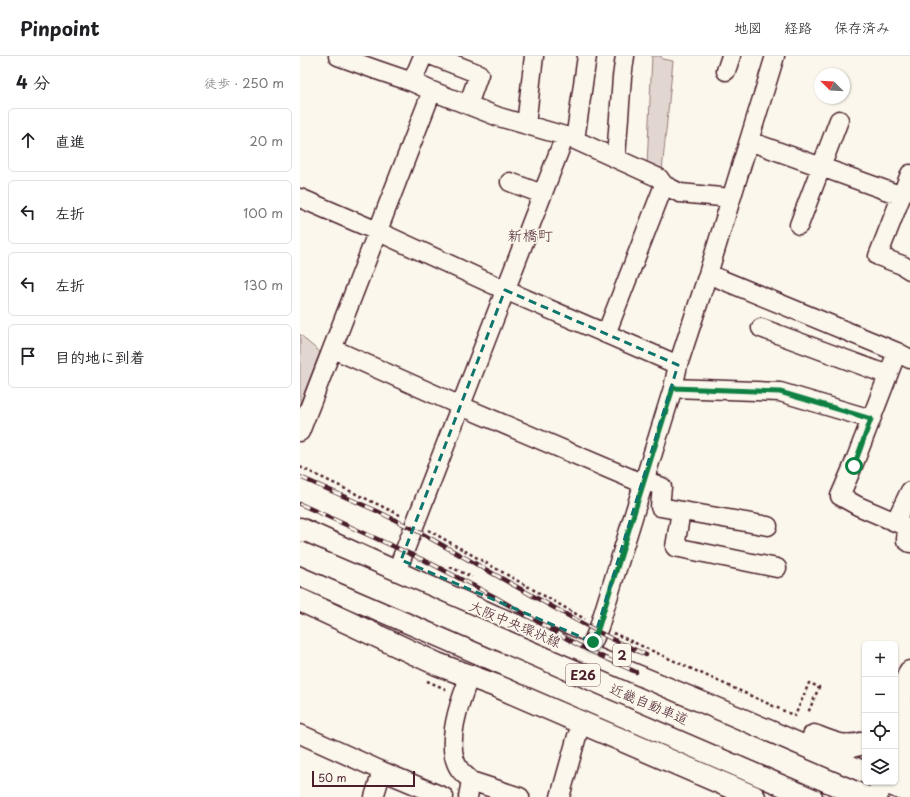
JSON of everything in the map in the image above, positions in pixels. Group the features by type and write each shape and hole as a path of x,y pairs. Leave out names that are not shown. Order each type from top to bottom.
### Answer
{"main road":[{"path":"300,512 381,551"},
{"name":"2","path":"300,528 381,551 406,562 596,634 829,742 840,746 856,746 862,744"},
{"name":"大阪中央環状線","path":"300,528 495,617 740,719 873,789 910,792"},
{"name":"近畿自動車道","path":"300,553 873,789"},
{"path":"406,562 473,607"},
{"name":"近畿自動車道","path":"300,575 811,797"},
{"path":"300,600 432,672"},
{"path":"300,615 432,672 470,676 499,687 716,788"},
{"path":"495,617 548,665 572,682 839,797"},
{"path":"898,701 910,672"},
{"path":"499,687 551,724 577,736 716,788 754,797"},
{"path":"499,687 564,704 639,734 784,797"},
{"path":"898,741 910,711"},
{"path":"898,745 901,758 910,774"},
{"path":"898,773 910,779"}],"street":[{"path":"338,56 412,82 499,117 570,138 659,178 664,185 680,193 731,198"},
{"path":"412,82 423,56"},
{"path":"433,56 479,74 468,105"},
{"path":"526,125 534,56"},
{"path":"406,562 416,523 542,194 570,138 587,56"},
{"path":"616,158 622,76 625,56"},
{"path":"596,634 673,388 678,365 708,274 775,56"},
{"path":"300,432 432,91"},
{"path":"799,225 839,120"},
{"path":"749,141 902,196"},
{"path":"910,174 878,256 902,265 910,270"},
{"path":"510,182 542,194"},
{"path":"606,334 664,185"},
{"path":"300,198 505,290 678,365"},
{"path":"708,274 903,355 888,375 854,466 840,496 858,506 907,527 906,540 910,543"},
{"path":"760,328 888,375"},
{"path":"333,349 461,406 644,482 662,487 660,507 768,526"},
{"path":"673,388 780,392 871,419"},
{"path":"895,522 910,491"},
{"path":"680,511 675,547 777,568"},
{"path":"470,676 462,697 453,736 453,754 459,769 470,789 520,797"},
{"path":"300,734 444,797"},
{"path":"560,797 577,736"},
{"path":"374,797 382,771"}],"path":[{"path":"300,467 416,523 596,634 795,716 809,683 819,687 808,713"},
{"path":"450,567 472,576"},
{"path":"432,672 448,690"}],"highlighted area":[{"path":"505,290 678,365 593,642 401,560"}],"shaded area":[{"path":"652,56 661,56 662,59 673,61 662,171 647,166"},
{"path":"300,334 320,352 300,404"}],"railway":[{"path":"300,477 377,511 419,532 576,620 646,655"},
{"path":"300,504 430,563 495,597 578,645 636,672"}],"district":[{"name":"新橋町","path":"530,236"}],"route":[{"path":"593,642 673,388 780,392 871,419 854,466"}]}
